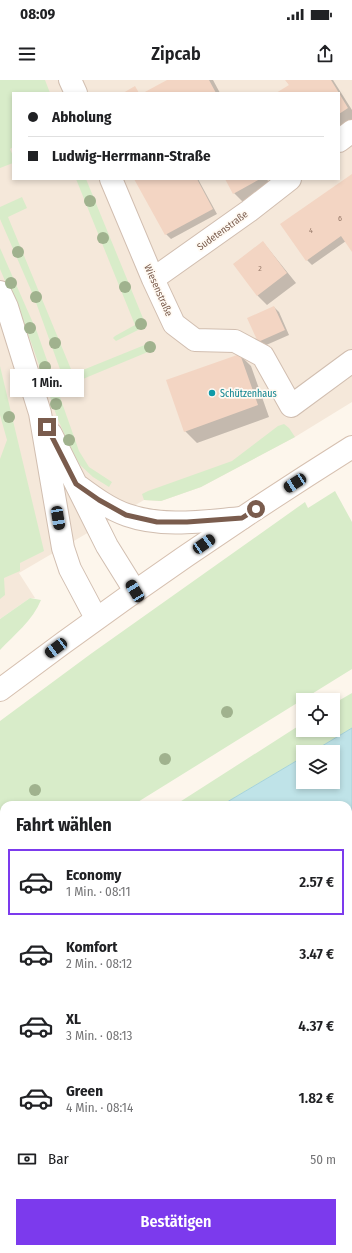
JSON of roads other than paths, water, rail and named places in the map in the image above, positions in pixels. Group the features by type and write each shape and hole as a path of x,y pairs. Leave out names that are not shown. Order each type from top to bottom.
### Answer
{"street":[{"path":"70,80 76,92"},
{"path":"340,140 352,131"},
{"name":"Wiesenstraße","path":"111,180 153,279 174,324 196,340 235,341 262,356 291,406 352,361"},
{"name":"Sudetenstraße","path":"153,279 249,211 289,180"},
{"path":"0,292 7,307 40,412 63,548 70,569 96,618"},
{"path":"40,412 108,546 135,591"},
{"path":"0,690 96,618 135,591 242,518 352,447"},
{"path":"76,484 99,500 126,515 157,522 187,522 242,518"}],"water":[{"path":"352,728 352,801 229,801 296,761 296,789 340,789 340,745 324,745 337,737 340,737 340,735"}],"place":[{"name":"Schützenhaus","path":"212,393"}]}
